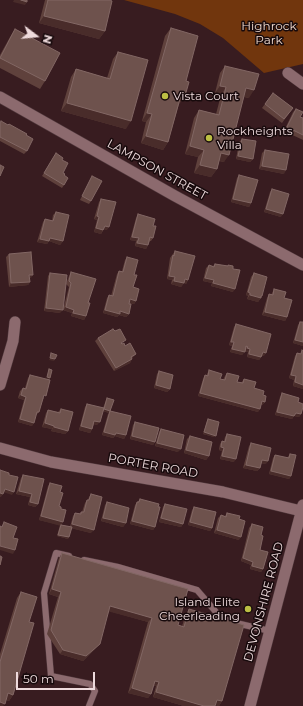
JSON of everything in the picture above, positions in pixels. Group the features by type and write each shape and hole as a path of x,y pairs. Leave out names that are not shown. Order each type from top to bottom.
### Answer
{"street":[{"path":"288,73 303,84"},
{"name":"LAMPSON STREET","path":"0,97 175,196 303,265"},
{"path":"0,385 13,341 15,322"},
{"name":"PORTER ROAD","path":"0,448 51,462 223,492 302,508"},
{"name":"DEVONSHIRE ROAD","path":"250,706 302,508"}],"lane":[{"path":"89,706 95,692 90,684 51,676 44,593 56,553 118,567 197,590 222,619 270,631"}],"green space":[{"name":"Highrock Park","path":"124,0 303,0 303,64 264,73 223,38 200,24 175,14"}],"building":[{"path":"48,0 112,1 105,31 44,16"},
{"name":"Vista Court","path":"171,28 198,36 186,81 189,82 185,96 181,95 168,142 146,136 152,114 147,113"},
{"path":"15,29 60,53 45,81 0,58"},
{"path":"118,52 148,60 131,121 67,103 76,69 110,79"},
{"name":"Rockheights Villa","path":"225,66 259,74 254,90 246,88 229,155 221,153 217,169 200,165 204,150 190,146 199,110 219,115 226,87 220,86"},
{"path":"273,93 293,108 284,119 265,104"},
{"path":"296,109 303,112 300,117 303,118 303,135 287,127"},
{"path":"1,121 27,134 26,135 33,139 27,151 0,137"},
{"path":"242,139 256,141 253,159 238,156"},
{"path":"265,150 289,154 286,170 262,166"},
{"path":"56,153 63,158 62,160 68,163 63,173 68,178 64,185 44,173"},
{"path":"0,165 4,167 0,176"},
{"path":"239,175 258,180 251,203 233,199"},
{"path":"92,176 102,181 91,201 82,196"},
{"path":"272,189 289,194 283,214 266,209"},
{"path":"101,199 116,202 109,227 105,226 103,230 96,228"},
{"path":"56,212 69,215 63,241 50,238 49,241 40,239 45,219 53,221"},
{"path":"138,214 155,219 153,226 156,226 153,238 150,237 148,245 137,243 139,238 132,237"},
{"path":"175,251 195,256 188,280 185,279 184,283 174,281 175,277 169,276"},
{"path":"31,252 33,275 29,275 30,282 11,283 9,254"},
{"path":"127,257 138,260 134,275 137,275 133,287 139,289 136,301 130,299 129,304 131,304 129,314 120,311 120,314 105,310 109,295 113,296 119,271 123,272"},
{"path":"215,264 233,266 233,269 240,270 235,289 213,283 214,280 205,278 209,265 214,267"},
{"path":"71,272 96,279 88,303 90,303 86,316 73,313 74,310 66,307 71,283 69,281"},
{"path":"50,273 67,275 63,310 46,308"},
{"path":"254,273 267,277 261,298 250,295 248,292"},
{"path":"274,289 286,292 284,298 292,300 287,317 265,312 269,294 273,295"},
{"path":"300,322 303,322 303,342 295,340"},
{"path":"236,324 271,334 266,353 263,352 261,357 249,354 250,349 246,346 245,352 232,349 234,342 231,342"},
{"path":"113,329 115,331 120,329 126,340 121,343 124,343 125,346 130,343 136,354 131,357 132,359 116,368 98,338"},
{"path":"302,350 303,385 295,382 296,376 291,375 297,353 301,354"},
{"path":"51,353 57,355 55,359 50,358"},
{"path":"49,369 52,370 50,378 47,377"},
{"path":"209,370 222,374 220,379 225,380 227,373 239,376 237,382 243,383 244,379 256,382 254,388 264,391 263,395 266,396 265,402 262,401 260,409 200,393 205,375 208,376"},
{"path":"159,371 173,375 170,389 156,385"},
{"path":"30,375 50,380 46,396 44,395 34,423 20,419 26,397 21,395 23,388 26,389"},
{"path":"282,393 299,398 298,402 303,404 301,414 296,413 294,416 277,412"},
{"path":"107,398 114,400 110,411 104,409"},
{"path":"87,404 104,408 100,422 94,421 92,429 81,426"},
{"path":"61,409 73,412 68,431 45,423 48,410 60,413"},
{"path":"110,411 131,416 126,435 116,433 115,435 104,432"},
{"path":"208,419 219,422 216,436 204,432"},
{"path":"135,422 159,428 155,442 132,436"},
{"path":"161,429 184,435 181,449 157,443"},
{"path":"227,434 241,437 236,459 222,456 224,448 221,447 222,441 225,442"},
{"path":"190,436 212,442 209,456 186,450"},
{"path":"251,443 271,448 268,461 262,460 260,468 246,465"},
{"path":"290,454 296,455 291,476 271,471 275,455 289,458"},
{"path":"0,470 9,473 9,475 18,477 14,492 5,489 3,494 0,493"},
{"path":"23,475 44,479 38,504 30,502 32,494 19,491"},
{"path":"50,483 62,486 60,492 63,493 59,506 61,509 66,510 63,522 41,516"},
{"path":"91,494 102,497 94,530 72,524 75,513 81,514 81,512 84,512 87,500 89,500"},
{"path":"140,499 159,504 158,507 160,507 155,527 132,521 137,502 139,502"},
{"path":"107,502 129,508 126,523 103,518"},
{"path":"165,504 187,509 183,524 161,518"},
{"path":"194,507 216,512 212,528 190,522"},
{"path":"227,513 240,516 239,519 245,521 241,537 217,530 221,515 226,517"},
{"path":"4,522 17,527 13,538 18,539 15,550 0,546 0,526 2,527"},
{"path":"252,524 263,527 260,550 268,552 263,569 252,566 253,562 243,558"},
{"path":"61,525 72,527 69,537 58,535"},
{"path":"62,553 188,589 178,625 184,627 189,609 244,625 222,701 217,700 215,706 204,706 156,692 159,682 155,681 151,694 132,688 152,618 110,606 100,644 86,656 63,650 51,630 61,592 52,589"},
{"path":"21,592 37,597 29,622 34,623 13,695 8,693 5,704 0,702 0,662"}],"place":[{"name":"Vista Court","path":"165,96"},
{"name":"Rockheights Villa","path":"209,138"},
{"name":"Island Elite Cheerleading","path":"248,609"}]}
